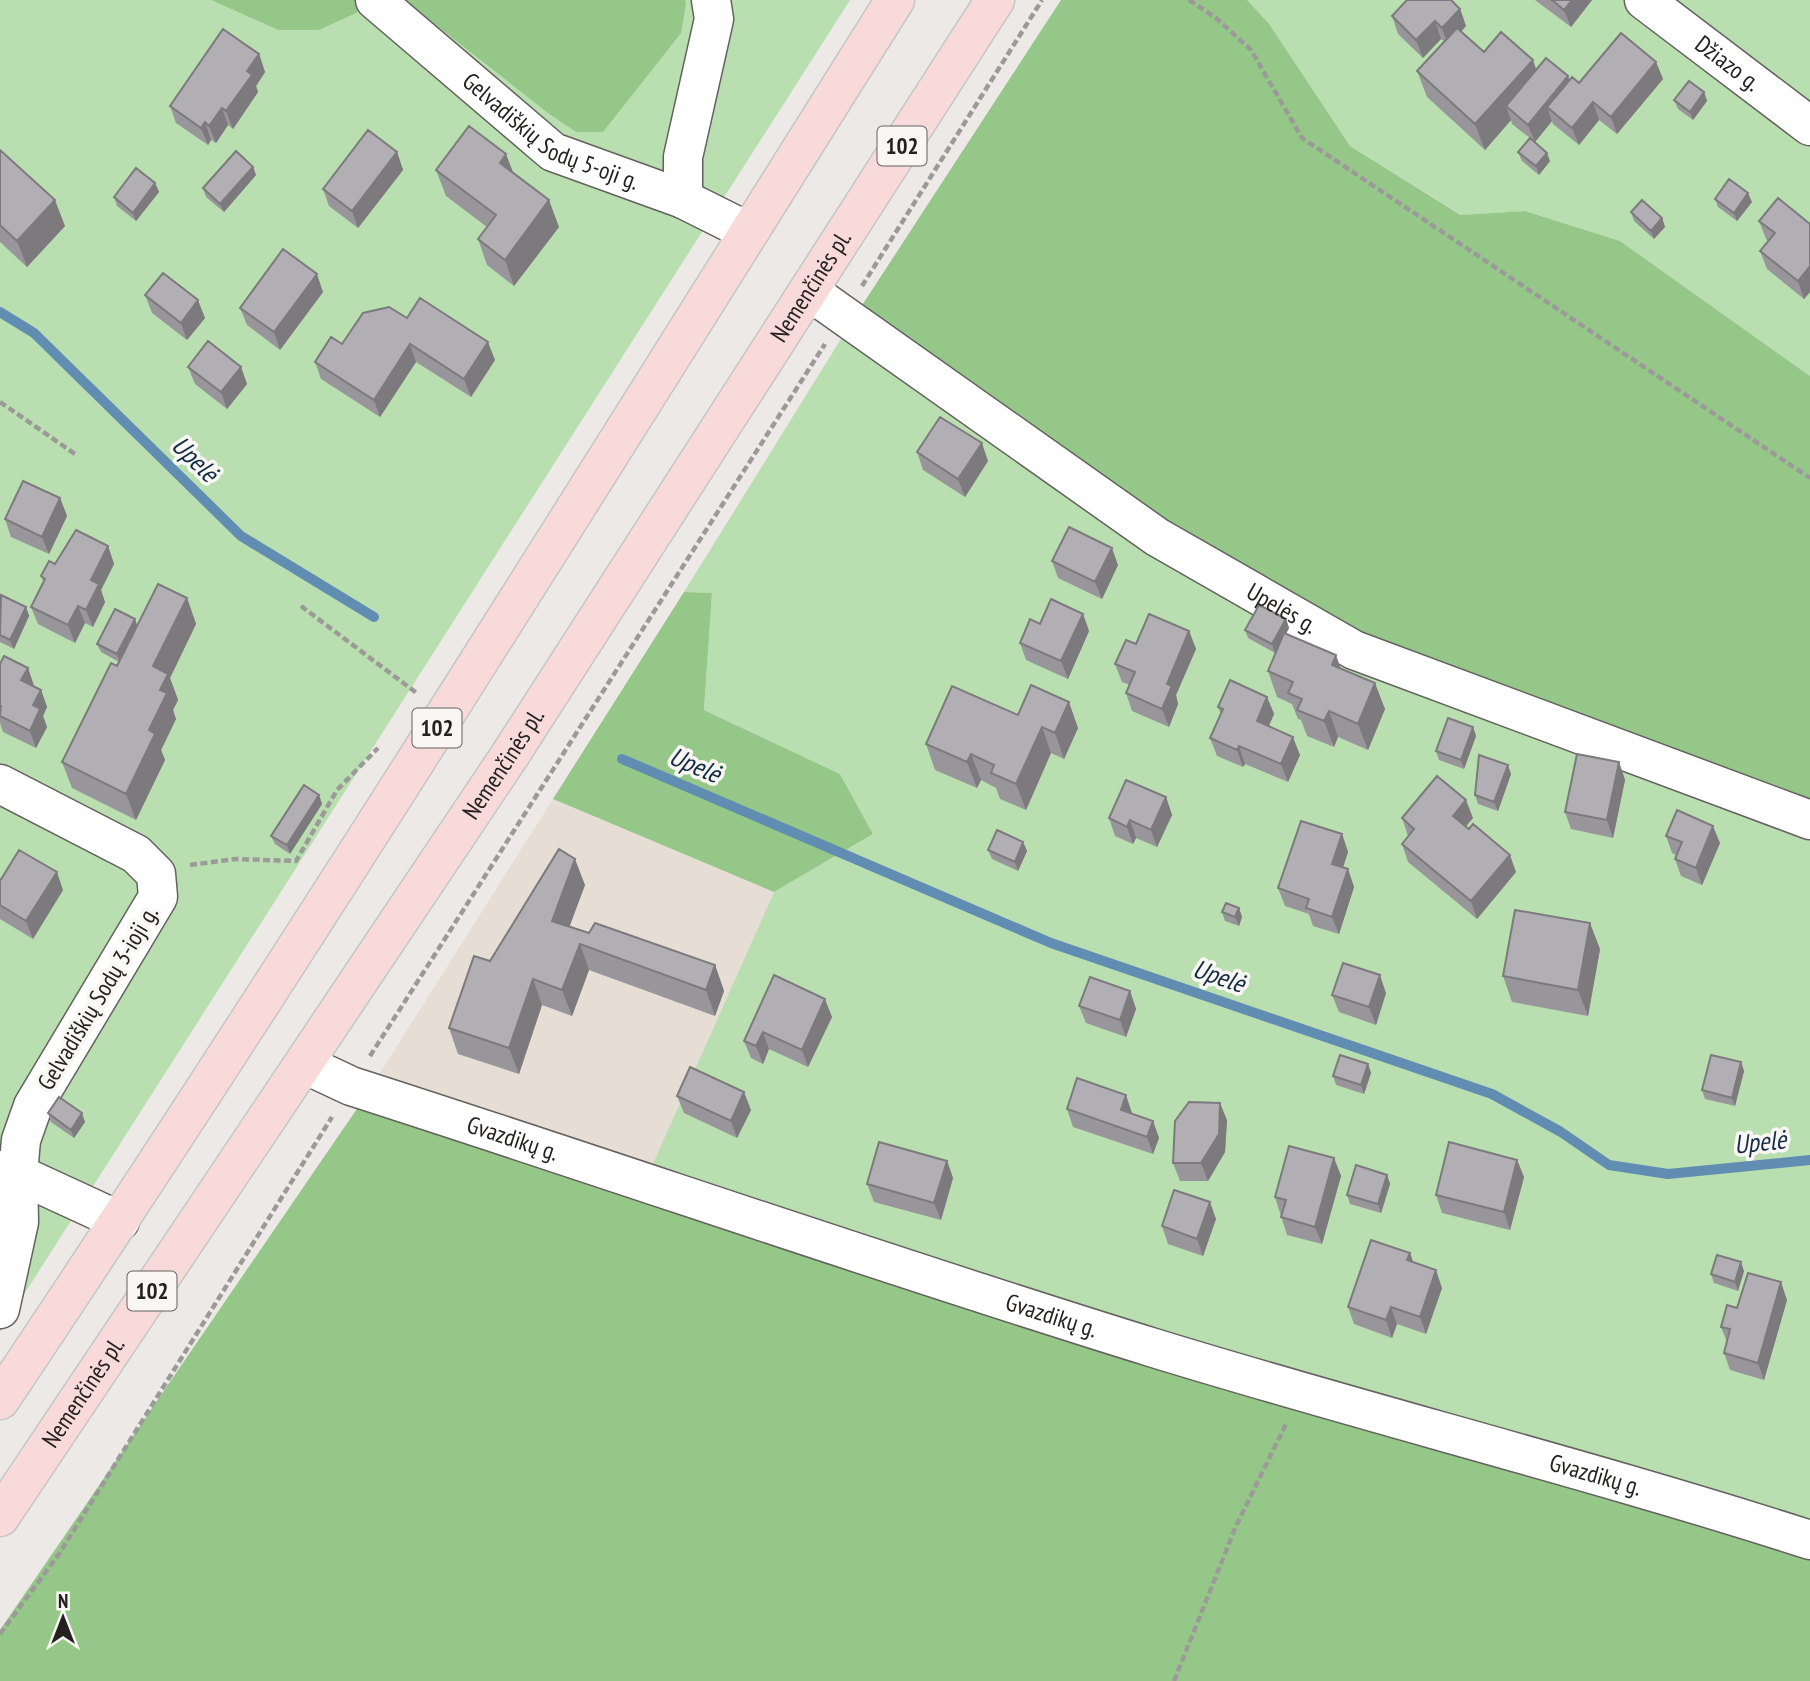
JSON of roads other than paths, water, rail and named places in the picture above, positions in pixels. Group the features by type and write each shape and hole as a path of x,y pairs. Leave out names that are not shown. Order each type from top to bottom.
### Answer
{"main road":[{"name":"102","path":"0,1400 120,1221 447,714 895,0"},
{"name":"Nemenčinės pl.","path":"0,1517 510,755 995,0"}],"street":[{"name":"Gelvadiškių Sodų 5-oji g.","path":"374,0 553,152 683,199 749,232"},
{"path":"683,199 683,158 714,19 711,0"},
{"name":"Džiazo g.","path":"1644,0 1810,125"},
{"name":"Upelės g.","path":"809,291 1157,537 1354,650 1810,820"},
{"name":"Gelvadiškių Sodų 3-ioji g.","path":"0,784 136,854 156,874 158,897 33,1107 9,1172 19,1222 0,1309"},
{"name":"Gvazdikų g.","path":"304,1064 351,1086 828,1246 1158,1349 1699,1504 1810,1540"},
{"path":"9,1172 120,1221"}],"waterway":[{"name":"Upelė","path":"0,312 34,333 241,536 374,617"},
{"name":"Upelė","path":"622,759 1051,943 1492,1094 1561,1132 1609,1165 1668,1174 1810,1160"}]}
